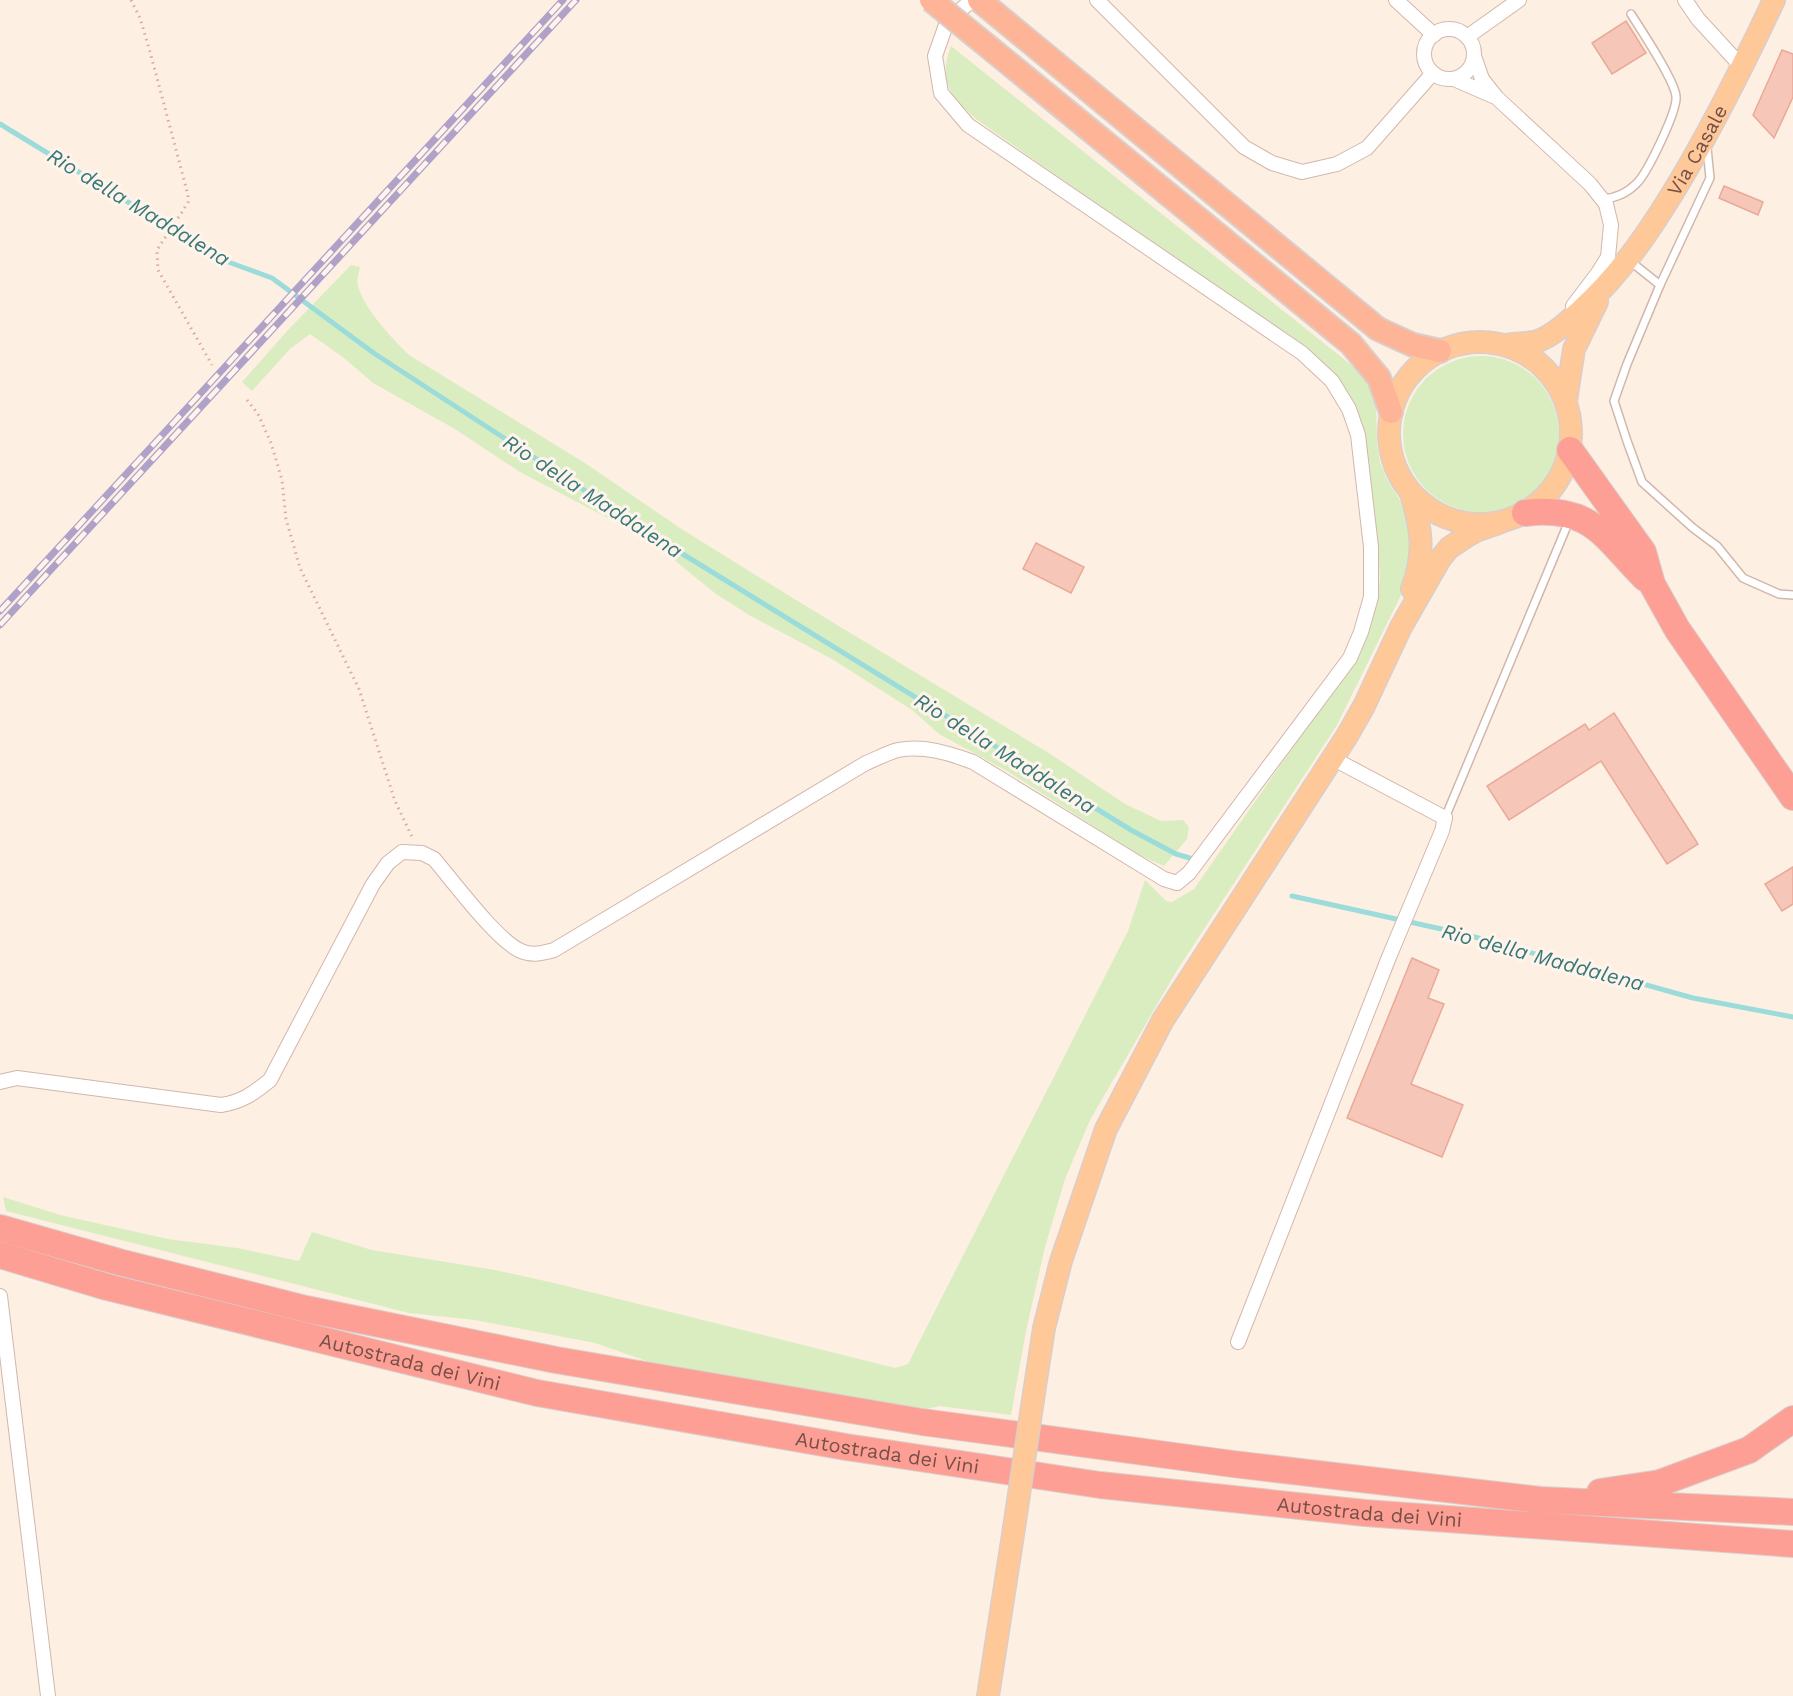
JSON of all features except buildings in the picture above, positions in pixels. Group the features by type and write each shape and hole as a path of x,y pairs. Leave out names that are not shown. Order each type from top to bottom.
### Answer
{"highway":[{"path":"931,0 1351,344 1379,378 1391,412"},
{"path":"979,0 1378,329 1413,345 1440,351"},
{"path":"1570,450 1643,552 1652,584 1677,629 1793,797"},
{"path":"1525,513 1547,511 1587,522 1604,533 1652,584"},
{"name":"Autostrada dei Vini","path":"0,1228 119,1262 306,1309 556,1360 922,1422 1245,1466 1540,1500 1793,1512"},
{"name":"Autostrada dei Vini","path":"0,1255 107,1287 537,1393 846,1447 1100,1485 1365,1513 1793,1544"},
{"path":"1540,1500 1660,1483 1749,1450 1793,1419"}],"main road":[{"name":"Via Casale","path":"1504,345 1537,341 1551,333 1571,319 1602,291 1629,260 1649,232 1706,138 1774,0"},
{"name":"Via Casale","path":"1566,401 1574,349 1602,291"},
{"path":"988,1696 1044,1328 1060,1261 1106,1129 1163,1020 1364,706 1401,627 1432,571 1449,548 1476,531 1525,513 1541,502 1555,487 1564,470 1570,450 1571,426 1566,401 1552,376 1530,357 1504,345 1478,342 1452,346 1430,356 1407,377 1394,402 1391,412 1389,445 1395,467 1411,494 1421,535 1419,564 1401,627"},
{"path":"1411,494 1442,516 1467,524 1499,523"}],"street":[{"path":"0,1082 17,1078 222,1105 250,1097 270,1080 328,965 373,884 388,863 402,852 422,853 434,859 507,943 523,952 537,954 554,950 866,763 898,750 922,749 948,753 973,762 1164,879 1177,883 1189,873 1350,658 1361,632 1371,597 1371,547 1358,435 1349,409 1332,381 1302,353 968,125 941,93 935,56 947,22 972,0"},
{"path":"1097,0 1244,147 1272,163 1302,172 1337,164 1367,148 1433,73"},
{"path":"1396,0 1434,35"},
{"path":"1467,37 1519,0"},
{"path":"1685,0 1698,19 1742,67"},
{"path":"1497,98 1454,79 1439,77 1433,73 1428,66 1425,49 1434,35 1447,30 1455,30 1467,37 1474,50 1482,79 1497,98 1590,183 1606,204 1611,225 1608,257 1593,281 1551,333"},
{"path":"1454,79 1468,71 1474,56"},
{"path":"1238,1342 1445,818 1332,758"},
{"path":"0,1296 48,1696"},
{"path":"0,1393 10,1375"}],"lane":[{"path":"1602,199 1614,198 1638,182 1672,119 1676,96 1666,74 1631,14"},
{"path":"1706,138 1710,178 1660,285 1614,401 1623,433 1642,482 1693,528 1717,546 1743,578 1779,594 1793,595"},
{"path":"1629,260 1660,285"},
{"path":"1445,818 1571,516"}],"path":[{"path":"131,0 140,18 152,59 188,195 188,202 183,212 157,250 158,270 212,365"},
{"path":"248,400 258,414 271,443 282,480 286,519 300,568 359,689 395,801 422,853"}],"green space":[{"path":"951,46 1355,368 1370,387 1376,400 1377,444 1380,462 1387,479 1409,515 1415,544 1408,581 1337,725 1176,972 1090,1120 1065,1179 1045,1247 1026,1331 1011,1415 939,1406 919,1411 672,1370 595,1343 475,1320 409,1313 6,1211 3,1197 60,1215 168,1239 237,1248 299,1261 312,1232 372,1250 495,1270 554,1283 895,1368 908,1364 1128,931 1145,880 1166,901 1172,902 1194,889 1348,668 1370,627 1380,580 1364,434 1317,358 976,119 959,103 949,87 946,69"},
{"path":"351,265 360,267 357,284 366,304 387,332 409,355 588,465 680,528 1052,755 1125,804 1161,821 1183,820 1189,827 1187,839 1164,866 1137,854 1007,771 939,734 912,710 832,659 749,615 716,594 663,551 623,526 520,472 455,429 373,383 344,358 310,334 290,349 252,391 242,382"},
{"path":"1481,356 1496,357 1511,362 1536,379 1553,404 1558,419 1558,449 1553,464 1536,489 1511,506 1496,511 1481,512 1466,511 1451,506 1426,489 1409,464 1404,449 1403,434 1404,419 1409,404 1426,379 1451,362 1466,357"}],"waterway":[{"name":"Rio della Maddalena","path":"0,124 223,260 272,278 375,354 673,548 1131,830 1176,854 1193,859"},
{"name":"Rio della Maddalena","path":"1292,896 1464,934 1693,998 1793,1017"}],"railway":[{"path":"0,611 563,0"},
{"path":"0,625 576,0"}]}
